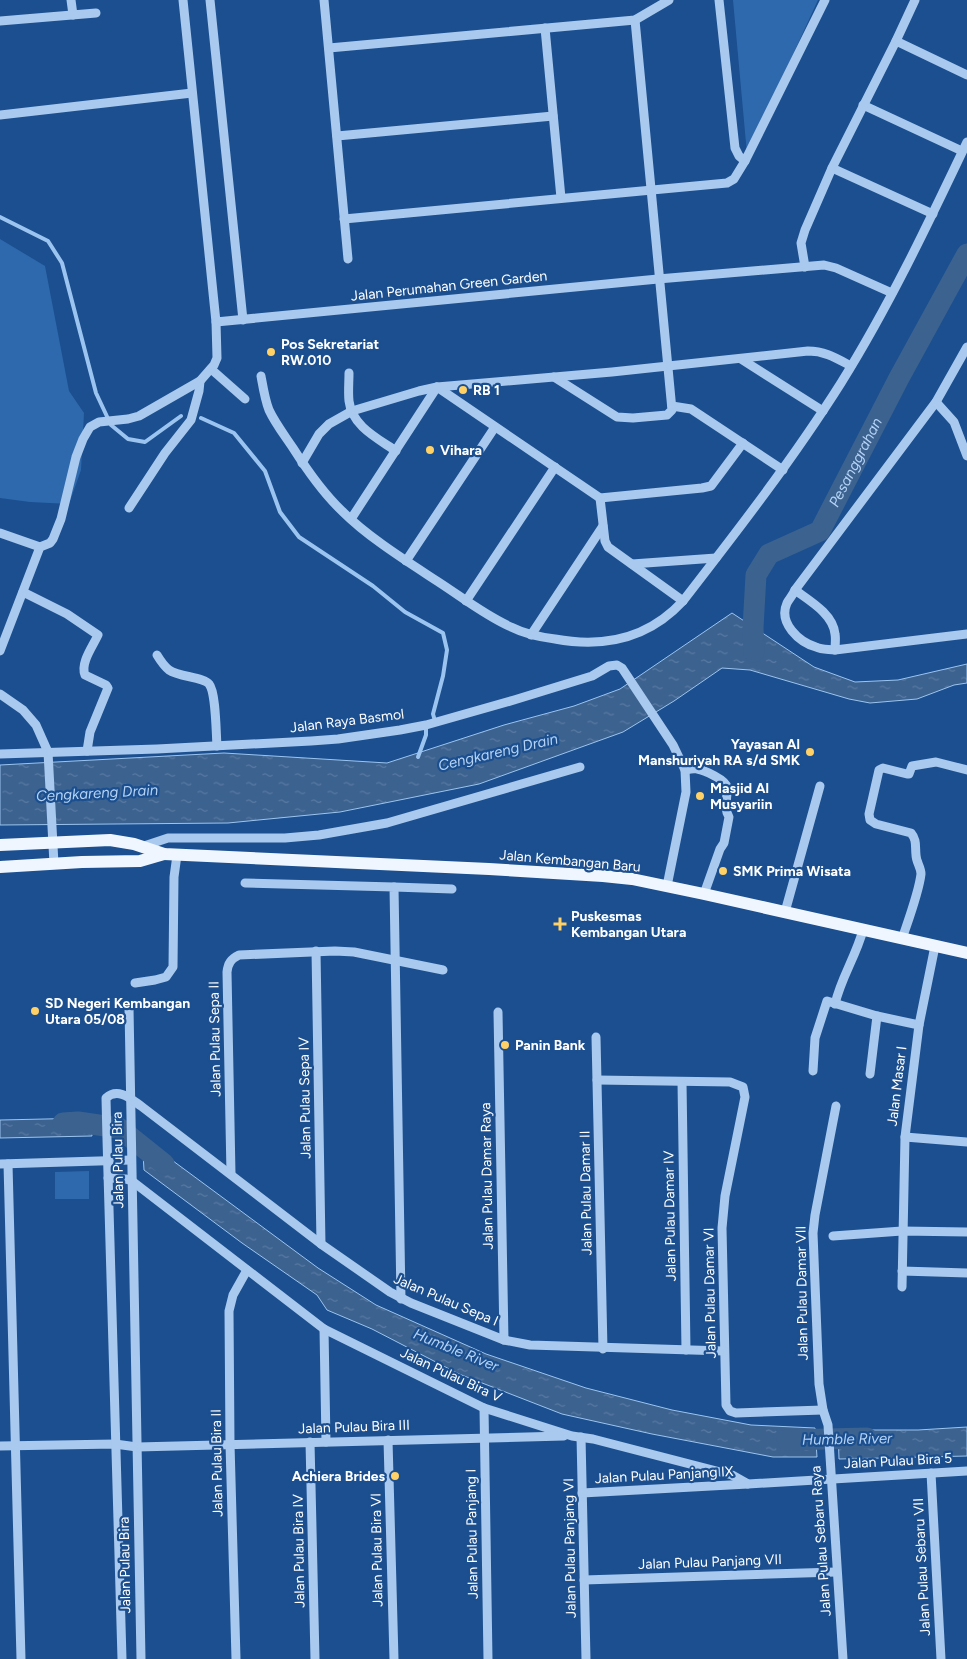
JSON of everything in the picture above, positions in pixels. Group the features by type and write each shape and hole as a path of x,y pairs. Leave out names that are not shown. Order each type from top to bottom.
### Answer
{"main road":[{"name":"Jalan Kembangan Baru","path":"0,845 52,836 122,841 144,846 164,854 177,855 576,873 632,879 967,953"},
{"name":"Jalan Kembangan Baru","path":"0,868 140,861 164,854"}],"street":[{"path":"71,0 72,15"},
{"path":"0,533 40,547 50,543 61,519 76,457 90,427 99,422 139,416 200,381 217,358 216,322 183,0"},
{"path":"210,0 243,320"},
{"path":"324,0 348,258"},
{"path":"329,48 635,20 669,0"},
{"path":"720,0 735,148 745,162"},
{"path":"344,219 727,183 734,179 745,162 825,0"},
{"path":"804,266 801,244 805,230 832,168 896,41 912,1"},
{"path":"0,20 96,13"},
{"path":"554,377 617,417 632,418 667,415 672,410 658,279 635,20"},
{"path":"546,28 561,198"},
{"path":"896,41 967,76"},
{"path":"0,115 192,93"},
{"path":"863,105 962,151"},
{"path":"337,136 553,116"},
{"path":"261,376 268,408 302,463 340,510 406,561 466,601 510,627 531,635 571,642 612,642 647,629 663,619 682,601 783,470 851,366 892,293 933,214 967,142"},
{"path":"832,168 933,214"},
{"name":"Jalan Perumahan Green Garden","path":"216,322 804,266 831,266 892,293"},
{"path":"967,347 936,402 795,590 787,603 785,616 796,636 813,647 821,649 835,650 967,634"},
{"path":"302,463 319,434 329,424 352,411 436,387 819,352 828,354 851,366"},
{"path":"740,359 823,411"},
{"path":"211,368 244,398"},
{"path":"349,373 349,401 358,421 367,432 396,451"},
{"path":"129,508 165,453 191,420 200,381"},
{"path":"436,387 600,498 711,486 743,443"},
{"path":"351,519 436,387"},
{"path":"936,402 954,422 967,456"},
{"path":"672,406 691,409 783,470"},
{"path":"406,561 495,427"},
{"path":"466,601 555,467"},
{"path":"600,498 603,526 608,547 682,601"},
{"path":"531,635 603,526"},
{"path":"0,651 40,547"},
{"path":"632,564 716,558"},
{"path":"795,590 819,608 828,618 835,633 835,650"},
{"path":"23,592 67,614 98,635 91,648 84,672 108,688 90,732 87,751"},
{"path":"157,655 169,670 185,677 206,681 210,685 213,693 217,746"},
{"name":"Jalan Raya Basmol","path":"0,754 48,755 87,751 338,739 429,724 592,676 609,666 619,665 673,744 686,770"},
{"path":"0,694 22,710 36,725 48,755 54,864"},
{"path":"902,939 921,874 916,856 916,841 911,833 876,824 870,820 869,814 879,770 883,768 909,774 912,765 930,762 967,770"},
{"path":"144,846 168,838 285,838 328,834 387,823 580,767"},
{"path":"667,886 686,792 686,770 700,769 722,780 727,787 726,812 729,817 724,843 720,849 704,894"},
{"path":"786,912 820,786"},
{"path":"135,983 166,977 172,967 174,877 177,855"},
{"path":"244,883 394,886 452,890"},
{"path":"394,886 401,1299"},
{"path":"836,1004 839,989 850,966 863,930"},
{"name":"Jalan Masar I","path":"902,1287 905,1137 919,1025 935,946"},
{"name":"Jalan Pulau Sepa II","path":"231,1174 228,965 232,959 239,955 316,951 354,952 443,970"},
{"name":"Jalan Pulau Sepa IV","path":"316,951 321,1244"},
{"path":"813,1070 815,1038 827,1001 877,1016 919,1025"},
{"path":"129,1008 130,1098"},
{"name":"Jalan Pulau Damar Raya","path":"498,1012 504,1340"},
{"path":"870,1074 877,1016"},
{"name":"Jalan Pulau Damar II","path":"596,1037 603,1349"},
{"path":"597,1080 682,1082"},
{"name":"Jalan Pulau Damar VI","path":"682,1082 730,1082 743,1087 745,1097 725,1196 722,1228 726,1405 730,1411 736,1413 823,1410"},
{"name":"Jalan Pulau Damar IV","path":"682,1082 686,1350"},
{"name":"Jalan Pulau Bira","path":"122,1659 106,1104 106,1098 110,1094 115,1093 120,1093 130,1098 141,1659"},
{"name":"Jalan Pulau Sepa I","path":"130,1098 321,1244 401,1299 504,1340 530,1346 724,1351"},
{"name":"Jalan Pulau Damar VII","path":"827,1422 819,1384 813,1233 836,1106"},
{"path":"905,1137 967,1142"},
{"path":"21,1659 4,1164 131,1160"},
{"path":"108,1178 126,1178 132,1181"},
{"name":"Jalan Pulau Bira V","path":"132,1181 324,1329 484,1408 576,1437 732,1475 748,1484 830,1474"},
{"path":"833,1236 902,1230 967,1232"},
{"name":"Jalan Pulau Bira II","path":"236,1659 230,1444 230,1311 233,1295 247,1270"},
{"path":"902,1272 967,1272"},
{"path":"324,1329 326,1442"},
{"name":"Jalan Pulau Panjang I","path":"484,1408 488,1659"},
{"name":"Jalan Pulau Sebaru Raya","path":"827,1422 843,1659"},
{"name":"Jalan Pulau Bira III","path":"0,1446 115,1444 137,1447 484,1437 576,1437"},
{"name":"Jalan Pulau Panjang VI","path":"576,1437 582,1493 586,1659"},
{"name":"Jalan Pulau Bira VI","path":"388,1440 394,1659"},
{"name":"Jalan Pulau Bira IV","path":"310,1442 315,1659"},
{"name":"Jalan Pulau Bira 5","path":"830,1474 967,1471"},
{"name":"Jalan Pulau Sebaru VII","path":"931,1473 941,1659"},
{"name":"Jalan Pulau Panjang IX","path":"582,1493 748,1484"},
{"name":"Jalan Pulau Panjang VII","path":"584,1580 836,1572"}],"shaded area":[{"path":"733,0 818,0 747,154"},
{"path":"0,239 45,266 69,391 84,413 81,470 69,504 0,498"},
{"path":"89,1171 89,1199 55,1199 55,1172"}],"water":[{"name":"Cengkareng Drain","path":"732,613 814,667 855,682 898,680 967,664 967,683 954,685 917,699 870,703 849,699 750,670 722,668 674,701 623,732 479,784 340,812 228,823 0,825 0,765 224,753 387,763 504,725 574,706 620,689"},
{"path":"90,1118 92,1136 0,1138 0,1120"},
{"path":"142,1138 318,1268 376,1305 486,1354 586,1388 672,1410 751,1425 815,1428 817,1457 773,1457 652,1434 562,1414 459,1374 372,1329 327,1310 317,1295 242,1243 144,1170"},
{"path":"967,1427 967,1456 839,1459 838,1430 918,1430"}],"waterway":[{"path":"0,217 48,241 62,263 96,393 111,425 128,439 145,442 181,416"},
{"name":"Pesanggrahan","path":"754,652 753,628 756,575 769,554 820,531 899,378 967,254"},
{"path":"201,418 234,433 265,471 280,512 299,537 373,586 405,612 443,633 447,650 443,676 433,714 435,721 432,722"},
{"path":"418,757 426,735 426,725"},
{"name":"Humble River","path":"63,1123 78,1122 119,1128 164,1164"},
{"name":"Humble River","path":"787,1440 867,1438"}],"place":[{"name":"Pos Sekretariat RW.010","path":"271,352"},
{"name":"RB 1","path":"463,390"},
{"name":"Vihara","path":"430,450"},
{"name":"Yayasan Al Manshuriyah RA s/d SMK","path":"810,752"},
{"name":"Masjid Al Musyariin","path":"700,796"},
{"name":"SMK Prima Wisata","path":"723,871"},
{"name":"Puskesmas Kembangan Utara","path":"560,924"},
{"name":"SD Negeri Kembangan Utara 05/08","path":"35,1011"},
{"name":"Panin Bank","path":"505,1045"},
{"name":"Achiera Brides","path":"395,1476"}]}
